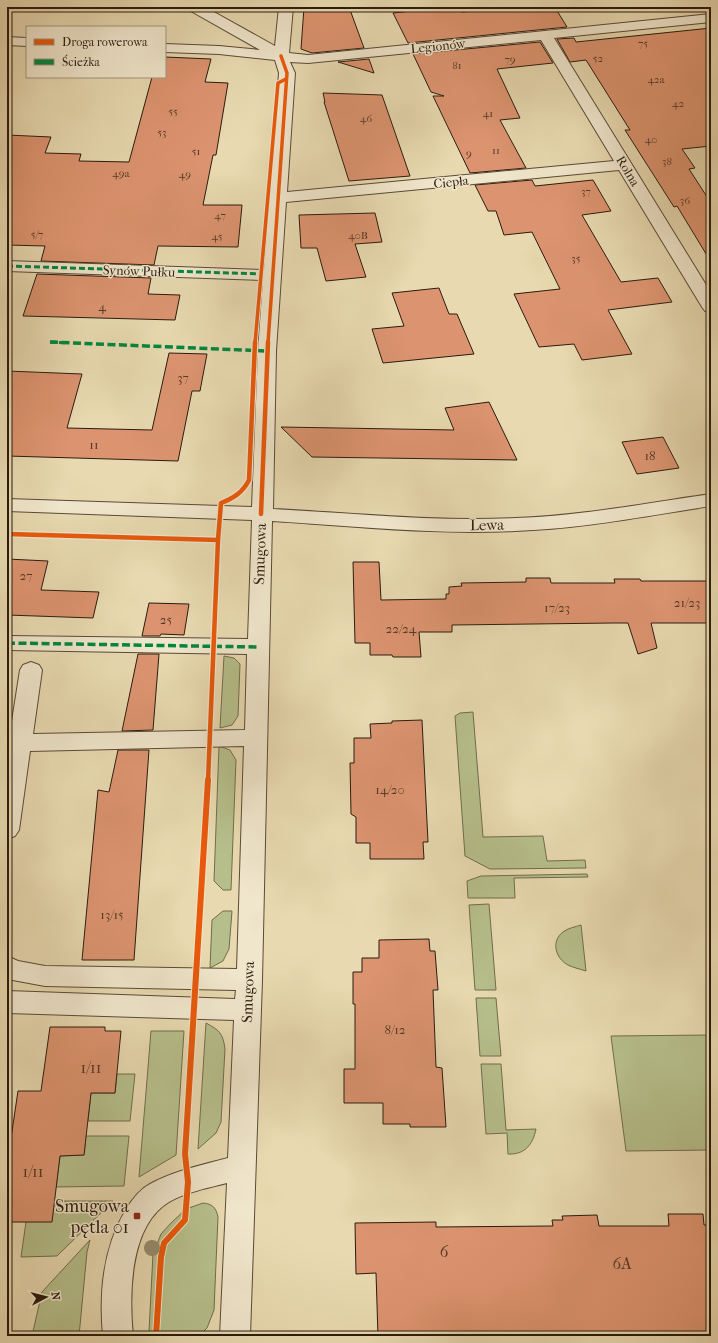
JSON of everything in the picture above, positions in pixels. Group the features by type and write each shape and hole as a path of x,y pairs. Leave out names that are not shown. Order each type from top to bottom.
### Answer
{"street":[{"path":"194,7 281,56"},
{"name":"Smugowa","path":"235,1336 248,980 267,351 287,73 281,56 286,7"},
{"name":"Legionów","path":"166,48 219,50 308,59 711,18"},
{"path":"219,50 234,41 236,38 234,30"},
{"name":"Rolna","path":"545,35 711,307"},
{"path":"7,41 26,42"},
{"name":"Ciepła","path":"278,196 289,197 624,165"},
{"name":"Synów Pułku","path":"7,266 272,275"},
{"name":"Lewa","path":"7,506 261,514 447,525 515,525 591,518 711,500"},
{"path":"7,643 258,647"},
{"path":"7,830 31,670"},
{"path":"20,743 194,738 255,738"},
{"path":"7,966 11,970 45,976 248,980"},
{"path":"7,1002 247,1010"},
{"path":"118,1336 115,1318 119,1270 126,1242 137,1216 152,1197 188,1182 241,1167"}],"green space":[{"path":"224,656 234,658 240,664 238,716 232,725 220,728"},
{"path":"473,712 483,837 543,836 547,861 585,860 586,868 490,869 465,856 455,716 460,713"},
{"path":"219,746 230,750 236,760 231,890 223,890 214,881"},
{"path":"587,874 588,877 514,878 515,898 468,898 467,881 481,876"},
{"path":"489,904 496,990 475,990 469,905"},
{"path":"223,911 232,911 229,949 223,961 210,968 212,920"},
{"path":"581,925 586,971 570,966 564,962 560,958 556,949 557,940 563,932"},
{"path":"476,998 496,998 501,1056 480,1056"},
{"path":"206,1023 220,1033 225,1049 221,1122 216,1133 198,1149"},
{"path":"151,1031 184,1031 176,1155 139,1177"},
{"path":"711,1035 711,1150 626,1151 611,1036"},
{"path":"481,1064 501,1064 506,1130 536,1129 530,1144 519,1153 508,1154 507,1133 486,1134"},
{"path":"117,1074 135,1074 130,1121 88,1121 91,1093 115,1093"},
{"path":"86,1136 129,1136 124,1186 56,1187 60,1156 84,1155"},
{"path":"54,1201 113,1201 57,1256 21,1257 26,1222"},
{"path":"203,1203 214,1207 218,1217 214,1310 207,1328 199,1336 151,1336 149,1331 153,1254 161,1234 171,1223 186,1209"},
{"path":"90,1240 87,1252 79,1336 32,1336 42,1292"}],"building":[{"path":"304,7 349,7 364,48 312,53 301,49"},
{"path":"459,7 462,12 508,8 510,11 545,7 547,10 556,9 567,27 408,43 393,13"},
{"path":"711,28 711,146 682,149 695,168 689,169 711,203 711,262 677,206 674,207 625,130 630,130 586,60 570,62 557,39 574,38 576,42"},
{"path":"540,42 553,63 497,69 520,118 500,120 526,168 470,173 433,96 444,96 431,92 413,54"},
{"path":"166,57 211,59 205,82 228,83 216,155 213,155 203,205 242,205 238,247 158,246 154,265 41,261 45,246 7,245 7,135 51,137 45,153 81,154 79,161 129,162 152,78 166,78"},
{"path":"369,59 374,73 338,62"},
{"path":"323,93 382,95 410,176 349,181 324,102"},
{"path":"532,180 535,186 593,180 611,211 582,215 621,282 658,278 672,302 608,310 632,354 582,360 574,344 539,347 514,294 560,289 532,232 504,235 496,211 488,211 475,185"},
{"path":"375,213 382,242 355,244 366,277 326,281 317,248 301,248 299,215"},
{"path":"37,274 151,278 148,294 180,295 175,320 23,316"},
{"path":"439,288 449,314 457,314 474,354 383,363 372,329 404,326 392,293"},
{"path":"169,353 207,354 200,391 192,391 178,461 7,456 7,371 82,374 67,428 152,430"},
{"path":"489,402 517,460 312,457 281,427 454,430 445,408"},
{"path":"663,437 679,468 637,474 622,442"},
{"path":"7,559 48,561 41,590 99,592 93,618 7,615"},
{"path":"353,562 379,562 381,600 446,599 446,594 449,594 449,587 462,586 461,583 526,582 526,578 550,578 551,583 615,583 614,579 640,579 641,581 711,581 711,623 651,623 657,648 638,654 628,623 613,623 452,625 452,632 419,632 421,657 370,655 370,643 355,643"},
{"path":"149,603 189,604 184,635 161,634 160,636 142,636"},
{"path":"138,654 159,654 153,730 122,731"},
{"path":"422,720 428,842 423,842 424,859 370,859 370,843 356,843 356,817 351,814 350,763 354,763 354,738 371,738 370,724 392,723 392,721"},
{"path":"118,750 149,750 134,960 82,960 98,790 109,792"},
{"path":"429,939 430,951 435,951 438,990 433,990 436,1067 442,1068 446,1127 410,1127 410,1124 383,1124 383,1103 344,1103 344,1069 355,1069 355,1004 353,1004 353,972 362,972 362,958 379,958 379,940"},
{"path":"50,1027 105,1027 105,1031 121,1031 115,1093 91,1093 84,1155 60,1156 52,1222 7,1222 7,1165 18,1091 41,1091"},
{"path":"668,1214 703,1214 704,1225 711,1225 711,1336 378,1336 376,1273 356,1274 355,1223 436,1222 436,1227 553,1226 552,1220 563,1220 562,1216 597,1215 599,1226 669,1226"}],"marked path":[{"path":"7,266 263,274"},
{"path":"50,342 267,351"},
{"path":"7,643 257,647"}],"cycle path":[{"path":"261,514 267,351 287,73 281,56"},
{"path":"218,540 221,503 238,495 247,485 249,480 254,350 278,83 286,79"},
{"path":"7,534 218,540 204,847 185,1154 188,1182 185,1220 164,1243 161,1257 156,1336"}],"place":[{"name":"Smugowa pętla 01","path":"137,1216"}]}
